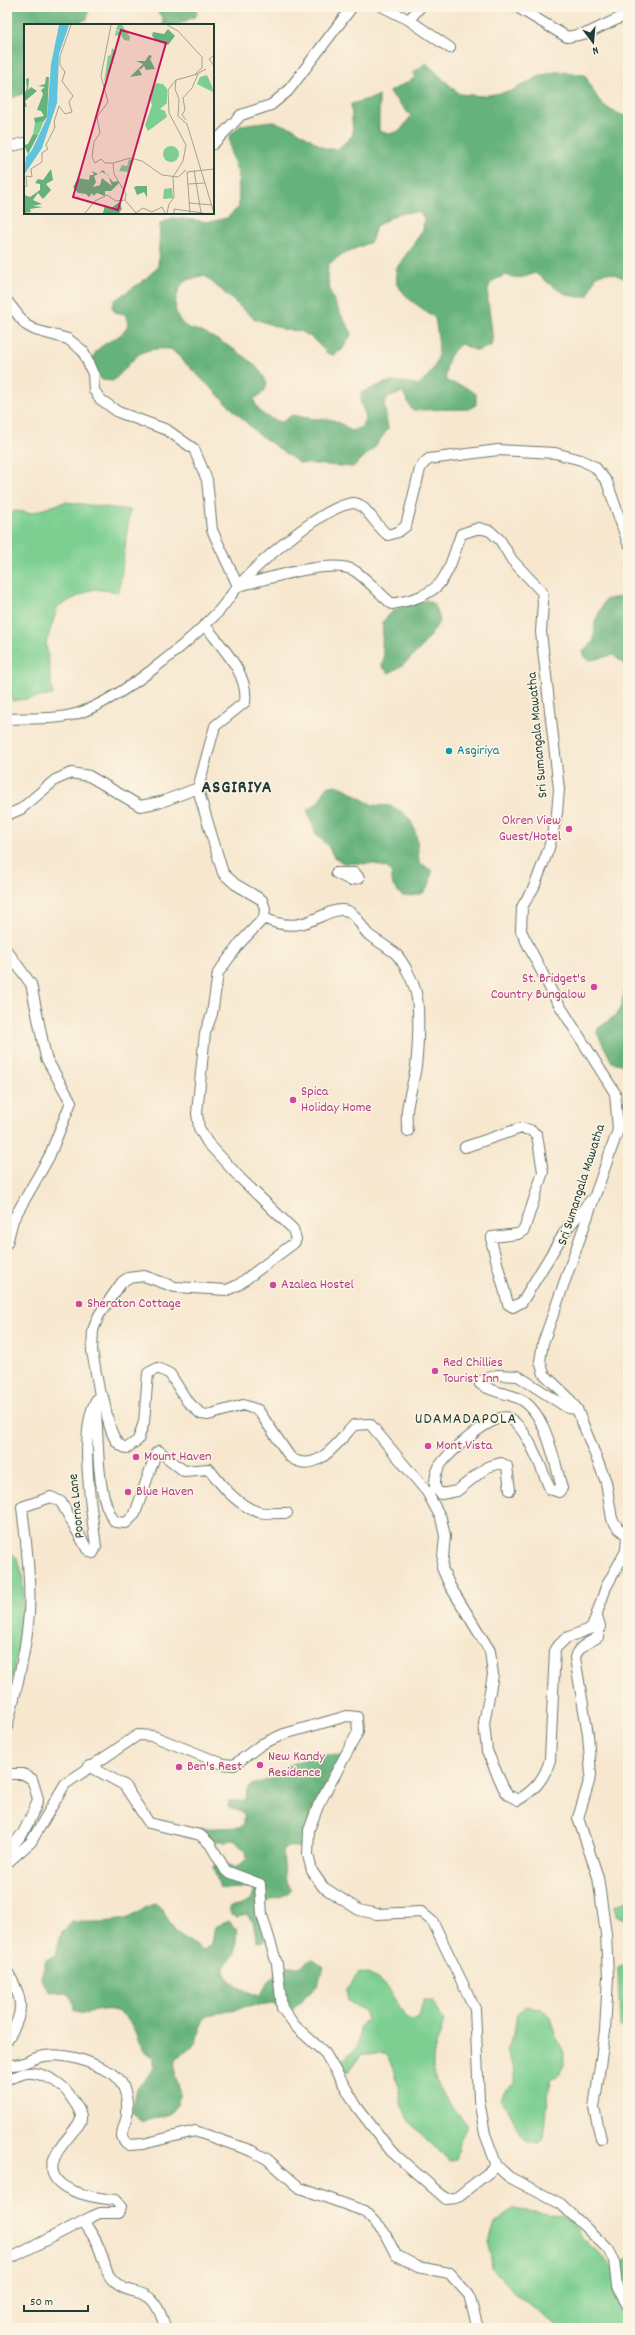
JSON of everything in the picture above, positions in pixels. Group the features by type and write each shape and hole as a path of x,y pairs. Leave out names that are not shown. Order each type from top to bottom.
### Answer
{"street":[{"path":"214,143 241,115 272,105 288,91 352,7"},
{"path":"383,7 409,20 450,48"},
{"path":"409,20 420,7"},
{"path":"517,7 567,37 588,33 628,14"},
{"path":"7,147 24,143"},
{"path":"7,301 26,325 36,330 68,339 83,351 93,374 94,390 100,399 118,412 167,430 194,450 207,480 212,530 238,586"},
{"path":"7,719 39,718 78,713 115,696 205,625 216,614 238,586 266,558 325,514 341,506 355,503 364,507 380,530 388,535 398,532 406,526 420,469 429,459 498,450 555,453 581,460 595,467 607,482 628,543"},
{"name":"Sri Sumangala Mawatha","path":"238,586 326,566 342,566 355,571 392,604 412,600 435,590 446,576 461,534 479,528 490,531 500,540 512,560 542,592 544,603 541,632 559,789 557,813 549,848 534,886 522,907 522,931 555,998 615,1093 618,1130 543,1343 540,1361 544,1374 568,1396 577,1409 606,1482 612,1519 618,1528 627,1536"},
{"path":"205,625 243,678 246,694 245,702 215,726 198,788 223,873 235,884 262,900 265,909 264,918 240,943 218,973 212,1014 205,1034 197,1112 199,1128 207,1142 240,1178 293,1228 296,1239 294,1243 244,1280 227,1290 175,1287 144,1276 128,1278 122,1282 99,1315 93,1330 92,1351 97,1398 101,1484 107,1512 115,1522 126,1523 135,1514 156,1453 159,1451 184,1471 209,1469 225,1490 259,1512 287,1513"},
{"path":"7,815 21,809 55,780 71,773 89,776 140,806 161,802 198,788"},
{"path":"264,918 277,924 289,926 304,924 336,911 348,911 357,918 367,933 395,954 402,963 416,993 417,1014 416,1066 405,1117 408,1131"},
{"path":"7,951 31,984 46,1058 71,1102 49,1157 13,1220 7,1243"},
{"path":"465,1147 521,1128 530,1130 537,1135 543,1172 527,1224 518,1234 492,1237 492,1244 508,1304 513,1307 522,1302 566,1230 595,1195"},
{"path":"97,1398 103,1397 113,1436 123,1447 127,1448 138,1440 144,1422 148,1373 158,1368 170,1374 186,1402 201,1414 208,1415 243,1405 258,1410 290,1457 297,1463 304,1463 324,1458 354,1425 370,1424 427,1492 441,1518 445,1536 442,1568 450,1586 490,1650 492,1675 484,1722 488,1751 503,1787 508,1795 518,1800 534,1790 546,1772 550,1760 555,1649 566,1638 592,1628 606,1587 626,1551 627,1536"},
{"path":"510,1490 507,1466 501,1463 487,1467 457,1491 441,1494 435,1488 435,1477 439,1466 449,1455 489,1421 502,1416 508,1417 517,1424 526,1436 550,1489 559,1492 562,1488 546,1432 535,1412 520,1398 486,1388 480,1384 481,1381 497,1375 518,1376 568,1408 577,1409"},
{"name":"Poorna Lane","path":"7,1727 20,1671 29,1614 29,1572 22,1507 51,1497 61,1502 88,1549 93,1553 96,1547 87,1460 90,1413 97,1398"},
{"path":"597,1616 600,1626 598,1637 581,1648 576,1653 575,1658 588,1734 591,1775 578,1818 598,1877 606,1934 608,1977 605,2031 594,2108 601,2139"},
{"path":"7,1863 31,1842 65,1784 89,1766 138,1735 153,1736 223,1764 234,1765 262,1744 284,1734 348,1716 357,1717 358,1732 318,1806 309,1830 308,1855 312,1871 323,1887 359,1910 377,1914 421,1912 433,1922 475,2009 479,2100 485,2134 497,2166 509,2177 561,2204 608,2249 614,2260 617,2287 628,2306"},
{"path":"89,1766 124,1785 149,1823 200,1835 210,1844 226,1871 260,1884 262,1915 277,1964 282,2008 295,2026 325,2053 357,2107 391,2151 446,2200 456,2198 497,2166"},
{"path":"7,1774 23,1774 32,1779 38,1799 23,1833 7,1852"},
{"path":"7,1971 21,1999 15,2028 7,2040"},
{"path":"7,2065 20,2066 39,2057 63,2054 98,2066 119,2077 125,2090 127,2115 122,2135 129,2146 195,2131 252,2151 267,2158 300,2188 364,2211 384,2232 396,2256 418,2266 449,2273 468,2295 478,2328"},
{"path":"7,2078 12,2078 22,2072 47,2077 64,2088 77,2107 81,2116 79,2124 54,2158 53,2176 74,2192 91,2197 115,2200 121,2207 118,2213 100,2213 7,2260"},
{"path":"84,2222 99,2246 110,2276 118,2284 147,2295 154,2301 161,2311 165,2328"}],"green space":[{"path":"7,7 89,7 87,19 74,24 24,24 24,93 7,100"},
{"path":"153,7 198,7 196,16 179,24 163,24 163,18"},
{"path":"426,63 459,94 483,96 511,91 540,76 559,71 585,75 593,91 606,107 628,117 628,276 623,278 613,274 600,274 596,276 588,296 580,297 566,294 535,273 520,277 506,275 493,281 489,287 488,293 492,330 491,346 477,351 461,344 450,356 446,371 446,381 465,387 476,394 476,405 468,409 412,410 403,392 390,397 384,403 388,429 374,448 353,467 299,463 257,433 171,349 149,350 142,352 113,381 102,380 94,366 94,356 99,348 124,332 128,324 125,314 115,312 112,307 115,300 143,281 158,267 160,223 173,218 210,222 227,218 239,207 238,173 231,154 229,136 241,125 271,121 293,128 326,149 338,149 353,135 351,104 379,96 379,131 389,134 400,131 411,116 389,92 415,78 413,73","holes":["418,212 424,218 423,230 396,269 397,285 409,299 435,318 439,347 436,362 433,369 419,385 402,382 389,382 361,393 361,404 366,416 362,427 351,431 343,425 327,419 311,419 292,415 282,422 264,415 258,408 254,399 264,392 267,384 257,367 231,348 204,333 184,325 175,309 176,297 184,281 204,275 253,318 286,330 301,331 312,338 327,353 333,355 342,350 352,333 338,309 331,293 328,265 342,254 371,242 376,226 399,213"]},
{"path":"65,502 130,510 119,592 93,589 58,606 46,643 53,695 12,701 7,664 7,520 14,511 31,513"},
{"path":"623,596 628,598 628,667 613,655 591,660 585,658 583,651 594,640 595,621 605,600"},
{"path":"427,600 435,605 440,620 418,651 405,663 389,673 382,667 384,656 382,645 383,621 394,610"},
{"path":"336,785 346,789 371,804 390,806 401,811 407,816 416,837 419,862 432,871 429,884 424,892 416,895 402,896 393,886 391,872 387,868 375,864 343,863 334,857 328,846 316,834 307,810 320,801 326,787"},
{"path":"628,981 628,1064 624,1065 612,1062 597,1033 598,1028 614,1017 618,1012"},
{"path":"7,1550 17,1559 22,1574 23,1595 19,1642 7,1697"},
{"path":"320,1754 343,1756 315,1802 302,1848 287,1846 283,1850 285,1877 291,1890 284,1895 269,1900 262,1906 271,1935 264,1941 257,1942 253,1922 247,1915 237,1917 231,1915 229,1907 245,1903 251,1898 255,1890 246,1888 220,1888 213,1867 217,1864 223,1863 235,1868 247,1859 246,1852 234,1840 222,1841 205,1839 191,1829 240,1827 244,1824 244,1813 228,1807 229,1801 246,1800 247,1790 251,1785 273,1778 291,1764"},
{"path":"628,1901 628,1920 616,1915 615,1905"},
{"path":"155,1904 162,1910 176,1932 203,1951 212,1943 215,1927 229,1921 237,1929 235,1954 224,1967 226,1973 236,1986 258,1996 283,1965 299,1967 312,1959 323,1967 318,1985 289,2013 273,2003 225,2011 204,2018 202,2020 199,2035 195,2044 176,2059 175,2076 181,2094 176,2107 170,2114 142,2122 132,2111 137,2089 154,2068 154,2058 140,2045 127,2018 116,2011 110,2010 79,2012 74,2010 73,2001 68,1994 48,1990 41,1979 46,1960 55,1955 62,1932 72,1922 121,1920 132,1917"},
{"path":"628,1963 628,2029 620,2027 618,1968"},
{"path":"359,1973 367,1974 381,1982 392,1995 405,2017 412,2020 417,2018 424,2000 432,2000 444,2021 436,2045 433,2059 433,2069 435,2078 443,2095 468,2125 461,2138 456,2160 449,2161 417,2130 407,2116 401,2101 393,2065 385,2054 362,2054 349,2071 341,2070 340,2063 356,2047 360,2032 359,2026 367,2020 364,2011 348,2001 346,1989"},
{"path":"527,2006 540,2008 549,2015 556,2037 564,2052 564,2065 559,2075 550,2079 544,2138 539,2143 526,2140 521,2136 501,2099 505,2090 514,2084 514,2072 507,2051 514,2034 517,2013"},
{"path":"513,2209 544,2213 560,2217 567,2219 573,2224 586,2242 605,2258 611,2266 615,2276 619,2300 628,2312 628,2328 559,2328 517,2295 492,2269 489,2242 495,2223"},
{"path":"628,2258 627,2291 621,2287 620,2264"}],"place":[{"name":"Asgiriya","path":"449,751"},
{"name":"Okren View Guest/Hotel","path":"569,829"},
{"name":"St. Bridget's Country Bungalow","path":"594,987"},
{"name":"Spica Holiday Home","path":"293,1100"},
{"name":"Azalea Hostel","path":"273,1285"},
{"name":"Sheraton Cottage","path":"79,1304"},
{"name":"Red Chillies Tourist Inn","path":"435,1371"},
{"name":"Mont Vista","path":"428,1446"},
{"name":"Mount Haven","path":"136,1457"},
{"name":"Blue Haven","path":"128,1492"},
{"name":"New Kandy Residence","path":"260,1765"},
{"name":"Ben's Rest","path":"179,1767"}],"district":[{"name":"ASGIRIYA","path":"237,788"},
{"name":"UDAMADAPOLA","path":"466,1419"}]}
